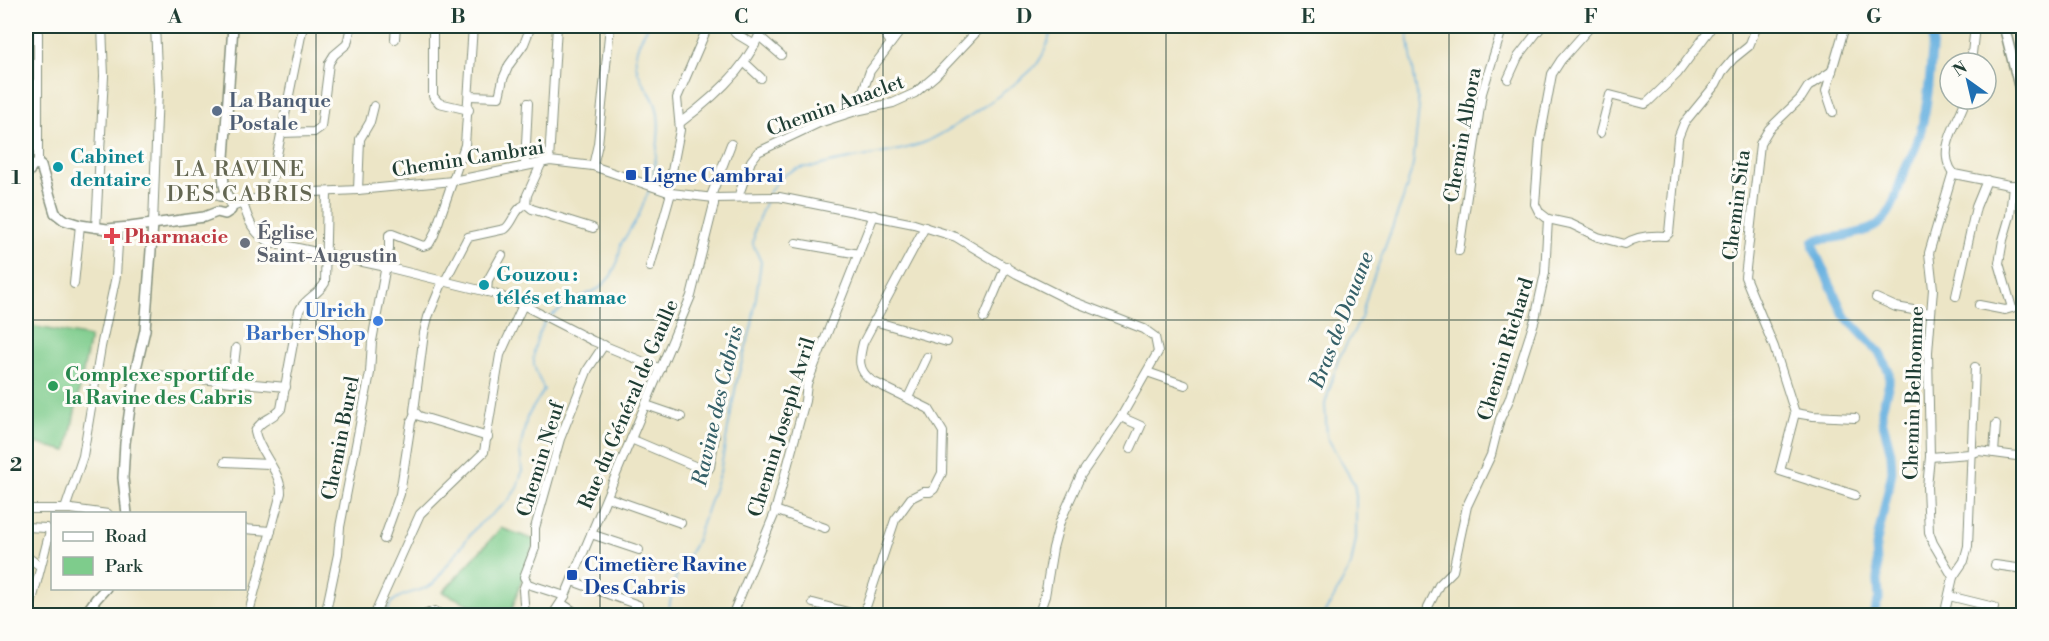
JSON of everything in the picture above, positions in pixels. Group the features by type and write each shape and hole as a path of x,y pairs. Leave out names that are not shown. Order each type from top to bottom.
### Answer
{"main road":[{"path":"232,201 224,185 233,26"},
{"path":"2004,26 2024,106"},
{"path":"26,175 33,165 38,164 42,168 55,213 64,220 96,228 153,224 206,216 216,210"},
{"path":"216,210 215,199 232,201"},
{"path":"216,210 225,214 232,201"},
{"path":"127,512 123,478 125,442 135,373 145,330 153,224"},
{"path":"84,615 104,590"}],"street":[{"path":"38,26 38,164"},
{"path":"96,228 104,76 102,26"},
{"path":"153,224 158,90 155,26"},
{"path":"269,194 303,26"},
{"path":"281,133 314,132 321,127 330,61 347,44 351,26"},
{"path":"395,39 396,26"},
{"path":"433,26 433,96 439,103 468,110"},
{"path":"453,181 465,145 473,26"},
{"path":"469,96 499,97 509,65 524,44 531,26"},
{"path":"526,204 527,195 545,161 556,26"},
{"path":"593,165 598,144 610,26"},
{"path":"650,267 670,192 681,122 677,98 708,26"},
{"path":"681,122 721,88 744,62 755,45 762,26"},
{"path":"880,26 891,44"},
{"path":"856,111 870,71 904,26"},
{"name":"Chemin Anaclet","path":"738,197 751,161 758,152 819,123 856,111 893,103 915,93 935,76 982,26"},
{"name":"Chemin Albora","path":"1459,251 1482,93 1503,26"},
{"path":"1508,79 1518,57 1542,26"},
{"name":"Chemin Richard","path":"1427,615 1428,607 1439,585 1453,571 1467,506 1491,455 1500,419 1509,400 1535,319 1545,273 1548,219 1539,212 1535,204 1540,139 1552,74 1561,60 1591,26"},
{"path":"1600,133 1610,95 1645,104 1648,102 1677,74 1711,26"},
{"path":"1548,219 1572,224 1598,237 1625,244 1630,240 1643,237 1666,236 1669,233 1673,205 1678,138 1684,123 1716,84 1722,72 1749,46 1757,26"},
{"path":"1833,112 1826,91 1845,26"},
{"path":"1972,51 1975,26"},
{"path":"735,33 755,45"},
{"path":"759,36 781,54"},
{"path":"744,62 761,78"},
{"name":"Chemin Sita","path":"1795,413 1774,347 1745,277 1745,269 1760,144 1769,129 1801,98 1808,87 1832,71"},
{"path":"525,165 528,103"},
{"path":"358,190 360,139 370,122 374,106"},
{"path":"1961,111 1946,152 1948,166 1956,174 2024,188"},
{"name":"Rue du Général de Gaulle","path":"552,615 572,582 691,296 714,204 712,197 731,144"},
{"name":"Chemin Cambrai","path":"232,201 269,194 358,190 453,181 545,161 593,165 670,192 712,197 769,196 874,215 956,237 1006,267 1067,298 1144,329 1155,337 1158,351 1147,372"},
{"name":"Chemin Belhomme","path":"1953,577 1929,532 1928,352 1934,289 1929,263 1929,247 1952,175 1956,174"},
{"path":"1956,296 1976,207 1987,180"},
{"name":"Chemin Burel","path":"325,615 364,403 390,234 418,246 429,244 453,181"},
{"path":"1978,305 2005,310 2012,308 1999,263 2010,216 2013,185"},
{"path":"248,615 281,487 259,446 255,432 258,425 273,417 281,409 299,311 306,300 319,291 325,283 327,192"},
{"path":"232,201 256,232 270,242 487,292 523,305 604,345 661,369"},
{"path":"526,204 532,209 593,228"},
{"path":"384,539 400,494 411,422 415,413 414,403 428,317 468,237 507,227 518,209 526,204"},
{"name":"Chemin Joseph Avril","path":"732,615 775,510 805,401 807,384 874,215"},
{"path":"74,284 80,225"},
{"path":"813,603 863,615 895,520 910,498 934,489 942,474 943,432 929,408 872,381 861,370 860,357 863,343 874,321 925,227"},
{"path":"65,509 83,456 101,347 116,276 119,228"},
{"path":"796,243 859,254"},
{"path":"487,292 488,280 502,255"},
{"path":"984,318 1006,267"},
{"path":"1876,298 1896,307 1930,313"},
{"path":"374,615 416,520 481,457 486,447 500,355 523,305"},
{"path":"874,321 947,342"},
{"name":"Chemin Neuf","path":"525,615 523,590 526,582 524,577 536,543 535,528 560,440 588,369 604,345"},
{"path":"231,382 236,348"},
{"path":"908,398 927,357"},
{"path":"1944,615 1953,577 1964,561 1968,546 1975,367"},
{"path":"1038,615 1046,596 1053,548 1060,522 1081,475 1147,372 1185,385"},
{"path":"135,373 286,387"},
{"path":"646,405 681,417"},
{"path":"415,413 488,437"},
{"path":"1855,418 1813,417 1795,413 1780,471 1855,495"},
{"path":"1120,417 1144,424 1131,448"},
{"path":"1994,453 1996,424"},
{"path":"631,439 708,470 715,436"},
{"path":"1930,457 1970,454 1979,451 2024,457"},
{"path":"225,462 270,464"},
{"path":"607,497 681,523"},
{"path":"26,508 97,512"},
{"path":"775,510 825,528"},
{"path":"26,527 50,530 28,615"},
{"path":"246,529 271,531"},
{"path":"591,534 639,550"},
{"path":"26,556 40,566"},
{"path":"1995,565 2024,569"},
{"path":"26,574 34,592"},
{"path":"526,582 563,600 581,615"},
{"path":"572,582 638,605"},
{"path":"26,596 34,592"},
{"path":"1949,596 1994,607"},
{"path":"421,615 435,612 444,615"}],"green space":[{"name":"Complexe sportif de la Ravine des Cabris","path":"26,325 90,337 67,451 30,442 31,436 26,435"},
{"path":"501,528 535,540 510,615 491,615 443,592"}],"waterway":[{"path":"648,26 639,42 636,64 655,102 658,118 657,146 651,183"},
{"name":"Ravine des Cabris","path":"769,193 777,181 794,170 910,147 948,130 1029,72 1045,50 1052,26"},
{"name":"Bras de Douane","path":"1322,616 1351,565 1356,538 1354,484 1327,437 1325,404 1338,360 1361,318 1413,165 1419,108 1408,35 1409,26"},
{"path":"1872,616 1879,599 1876,546 1892,472 1891,453 1882,419 1889,372 1879,352 1844,315 1814,249 1813,242 1866,231 1877,225 1887,215 1915,147 1925,114 1934,26"},
{"path":"552,315 600,288 611,276 618,261 621,244 638,217 650,188"},
{"name":"Ravine des Cabris","path":"667,616 676,576 695,544 720,472 737,380 752,325 761,262 753,244 755,228 766,200"},
{"path":"386,616 388,608 398,598 433,584 476,527 508,501 517,488 522,472 520,450 527,417 544,390 533,358 537,338 546,320"}],"place":[{"name":"La Banque Postale","path":"217,111"},
{"name":"Cabinet dentaire","path":"58,167"},
{"name":"Ligne Cambrai","path":"631,175"},
{"name":"Pharmacie","path":"112,236"},
{"name":"Église Saint-Augustin","path":"245,243"},
{"name":"Gouzou : télés et hamac","path":"484,285"},
{"name":"Ulrich Barber Shop","path":"378,321"},
{"name":"Complexe sportif de la Ravine des Cabris","path":"53,386"},
{"name":"Cimetière Ravine Des Cabris","path":"572,575"}],"district":[{"name":"LA RAVINE DES CABRIS","path":"240,180"}]}
